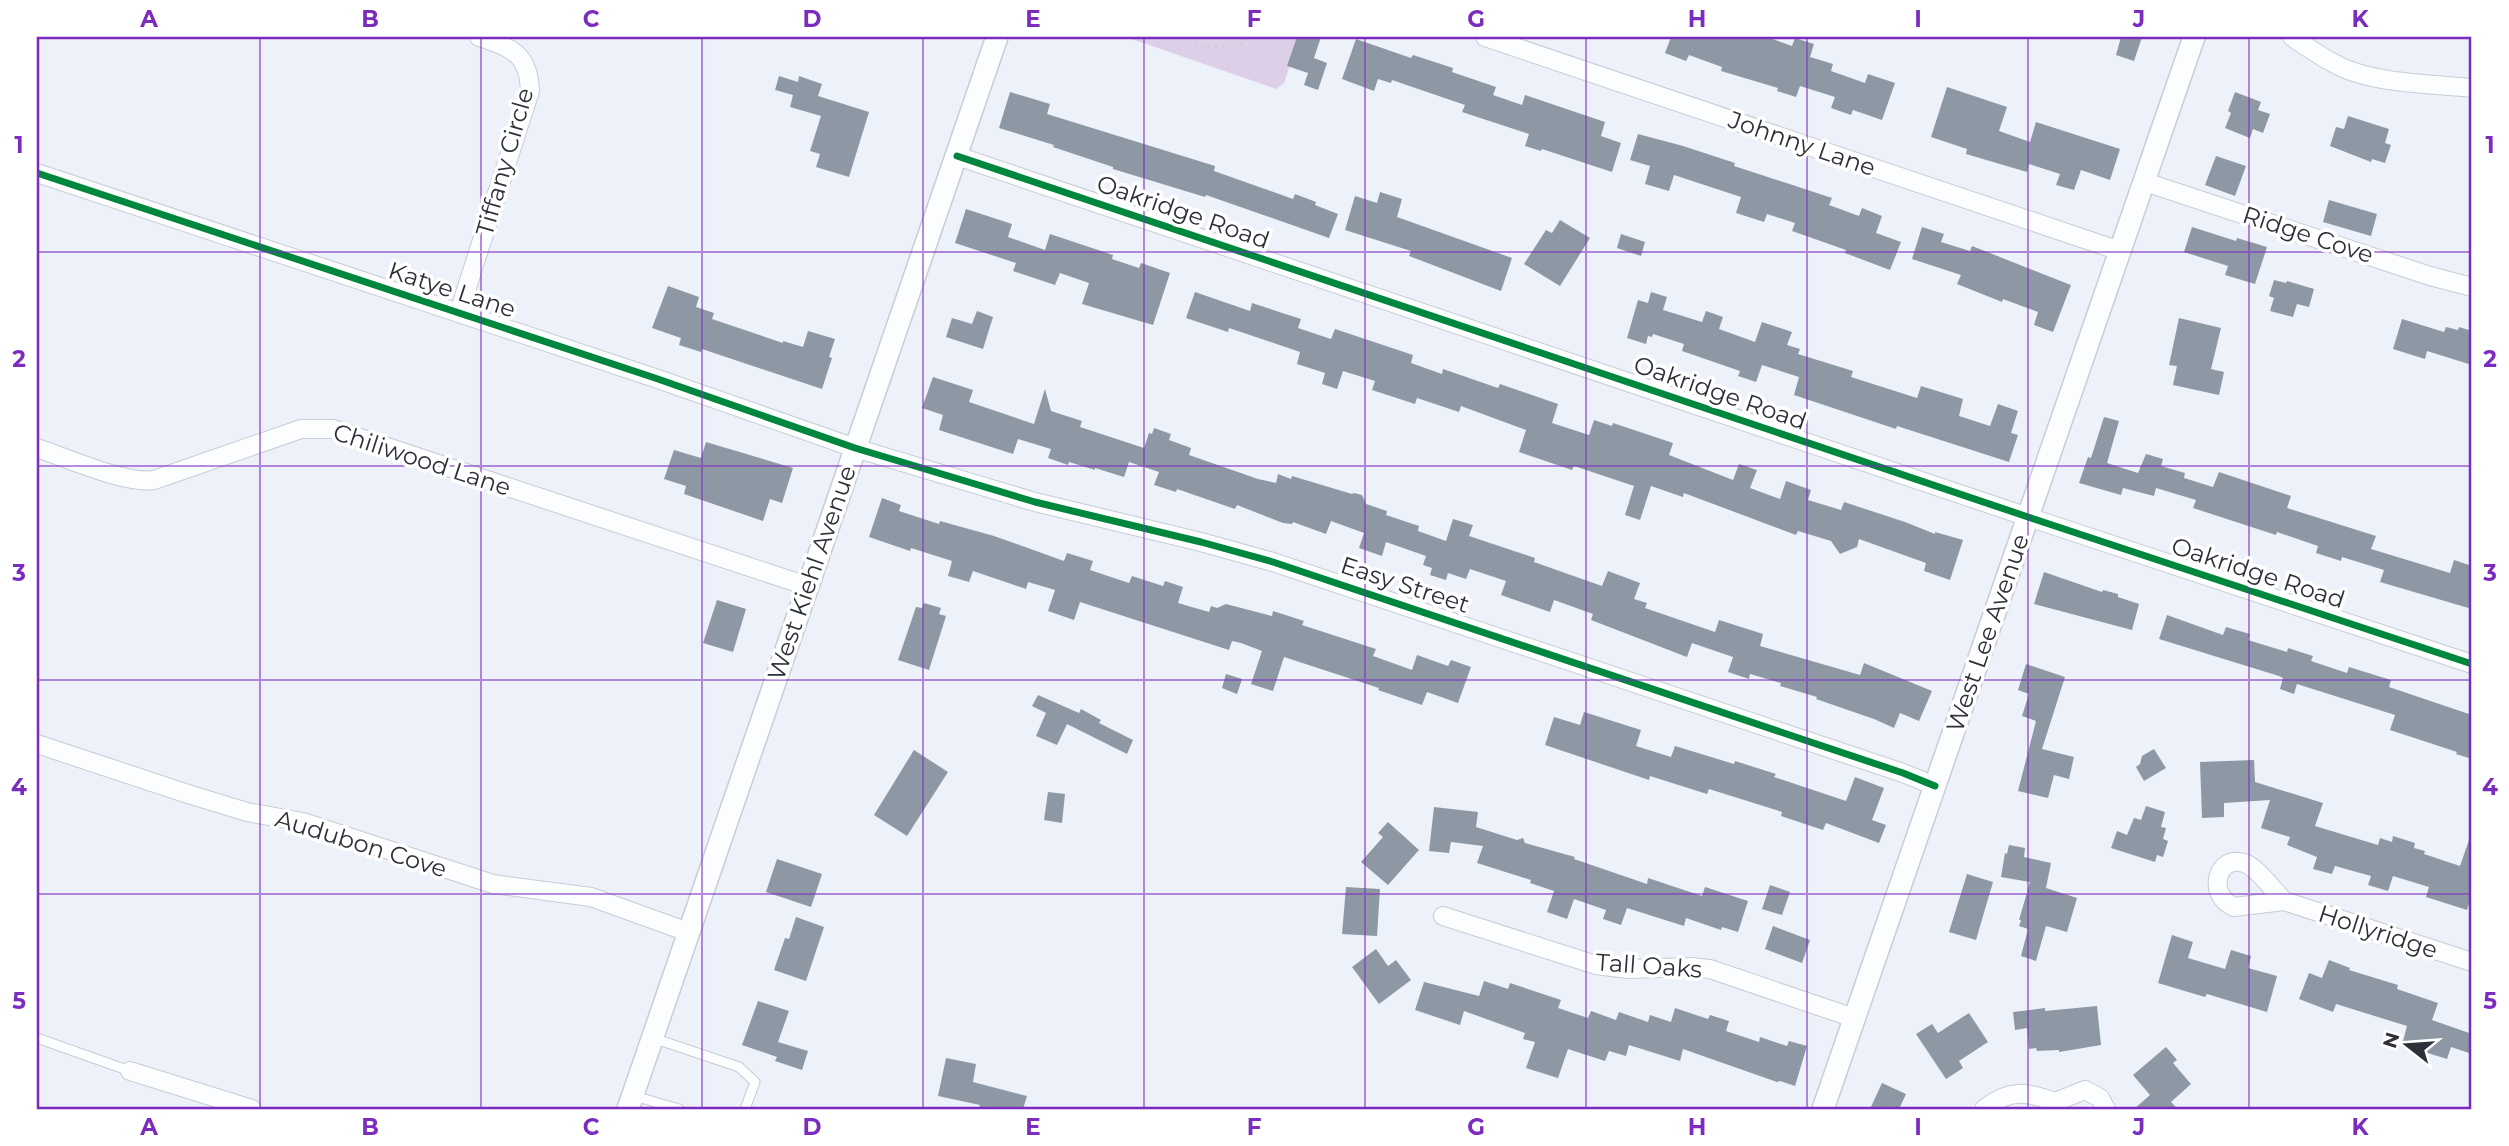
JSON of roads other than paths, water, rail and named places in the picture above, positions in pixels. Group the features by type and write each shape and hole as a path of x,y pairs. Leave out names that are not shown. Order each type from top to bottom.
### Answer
{"street":[{"name":"Tiffany Circle","path":"459,312 530,91 529,75 518,55 479,37"},
{"name":"West Kiehl Avenue","path":"630,1102 997,37"},
{"name":"Johnny Lane","path":"1485,37 2120,251"},
{"name":"West Lee Avenue","path":"1823,1109 2194,37"},
{"path":"2292,37 2325,59 2349,70 2391,80 2472,88"},
{"name":"Oakridge Road","path":"957,156 2472,664"},
{"name":"Katye Lane","path":"37,173 459,312 855,448"},
{"name":"Ridge Cove","path":"2145,182 2430,276 2472,287"},
{"name":"Chiliwood Lane","path":"37,448 126,479 143,481 154,480 300,429 333,429 807,586"},
{"name":"Easy Street","path":"855,448 1034,502 1273,562 1903,772 1935,786"},
{"name":"Audubon Cove","path":"37,744 247,812 303,822 493,884 591,897 688,932"},
{"name":"Hollyridge","path":"2284,901 2472,962"},
{"name":"Tall Oaks","path":"1443,916 1596,965 1628,969 1710,969 1854,1018"},
{"path":"130,1072 252,1109"},
{"path":"1983,1109 1998,1099 2029,1092 2055,1106 2085,1090 2100,1098 2106,1109"}],"lane":[{"path":"37,1038 130,1072"},
{"path":"652,1038 739,1067 755,1082 746,1109"},
{"path":"630,1102 679,1109"}]}
